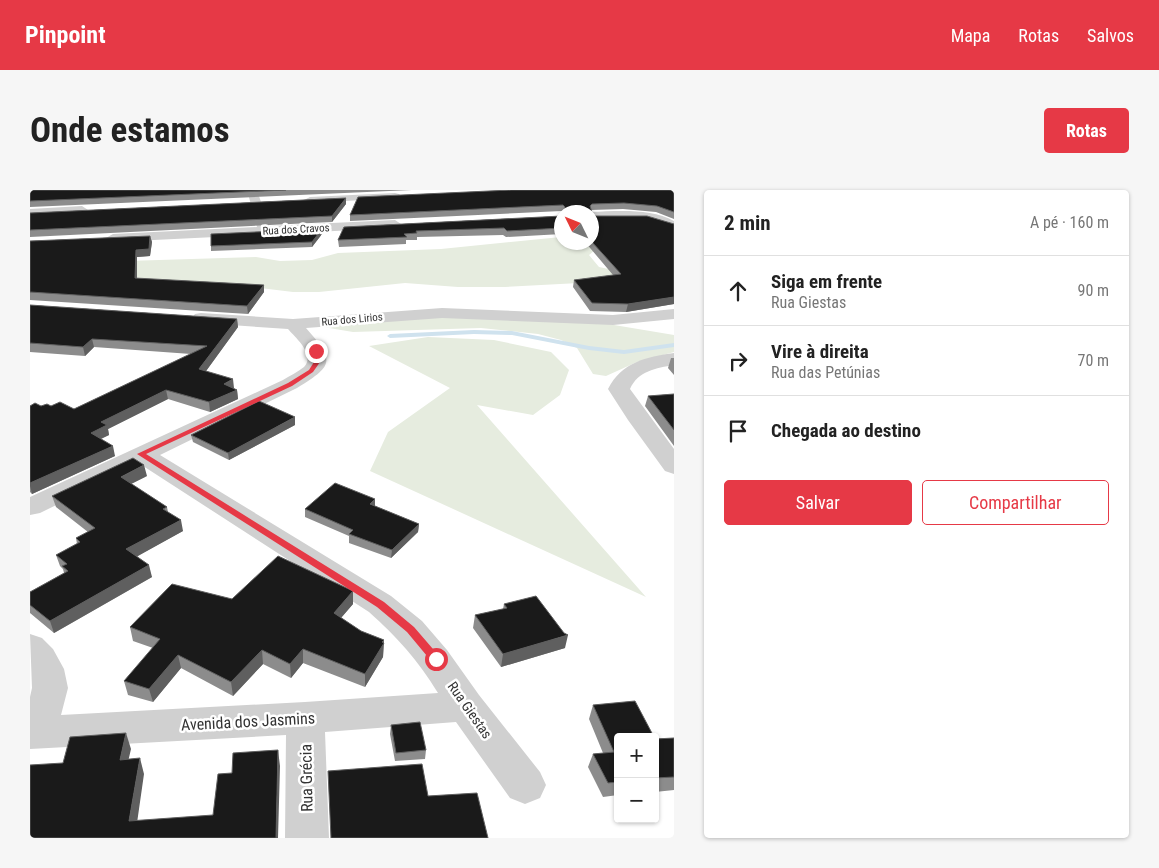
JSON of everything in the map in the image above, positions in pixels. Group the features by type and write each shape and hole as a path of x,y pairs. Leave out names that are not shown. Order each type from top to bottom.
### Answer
{"street":[{"path":"294,200 403,196"},
{"path":"254,199 264,230"},
{"path":"30,213 95,210"},
{"path":"599,216 652,218 669,222 674,226"},
{"name":"Rua dos Cravos","path":"96,238 406,224"},
{"name":"Rua dos Lirios","path":"189,318 292,324 442,313 613,320 674,314"},
{"path":"613,320 674,332"},
{"path":"30,507 290,384 311,371 317,362 316,351 292,324"},
{"path":"674,359 655,362 634,370 623,378 619,389 639,420 674,466"},
{"name":"Rua Giestas","path":"141,454 380,604 410,630 436,659 466,706 524,784"},
{"path":"30,647 50,673 52,689 33,733"},
{"name":"Avenida dos Jasmins","path":"33,733 305,718 466,706"},
{"name":"Rua Grécia","path":"305,718 307,838"}],"shaded area":[{"path":"554,238 554,250 595,250 589,255 599,267 674,278 505,287 458,287 405,283 319,292 293,292 130,277 30,264 256,257 280,261 312,260 338,253 441,249"},
{"path":"599,241 606,241 599,247"},
{"path":"444,316 608,324 674,335 674,352 637,362 606,376 593,374 577,348 561,340 538,334 481,328 353,332 317,326"},
{"path":"428,337 494,340 551,352 569,370 560,395 533,415 477,405 646,597 370,471 388,432 450,388 369,346"}],"building":[{"path":"30,190 286,190 30,201"},
{"path":"511,190 674,190 674,212 657,206 624,203 350,215 358,197"},
{"path":"346,198 332,216 30,230 30,213"},
{"path":"554,216 554,228 507,231 504,228 416,231 417,233 404,234 407,237 338,240 344,227"},
{"path":"599,216 647,216 674,224 674,297 628,304 592,303 574,280 621,274 599,250"},
{"path":"322,229 312,242 211,246 211,234"},
{"path":"150,236 149,249 136,250 135,278 264,285 247,306 30,292 30,241"},
{"path":"30,305 237,319 199,369 233,379 224,384 237,390 209,402 166,390 101,422 107,425 91,433 113,446 30,483 30,406 35,403 41,406 47,404 51,406 60,402 74,409 207,346 92,339 83,347 30,343"},
{"path":"674,394 674,430 648,396"},
{"path":"259,401 295,417 228,453 191,435"},
{"path":"133,458 144,465 121,477 167,507 163,509 181,520 126,549 149,565 50,621 30,605 30,592 68,571 62,566 67,564 56,555 80,542 76,538 95,528 52,496"},
{"path":"335,483 375,499 370,504 419,524 392,550 349,534 353,530 305,509"},
{"path":"278,556 353,591 334,613 361,631 384,640 365,674 303,649 290,664 262,650 231,682 178,655 149,689 124,681 160,639 130,627 172,584 232,599"},
{"path":"536,596 564,633 568,635 503,654 475,615 507,608 504,604"},
{"path":"635,701 652,733 614,733 614,752 593,705"},
{"path":"420,722 426,750 396,753 391,725"},
{"path":"126,733 120,760 140,758 129,821 213,815 218,774 232,773 233,753 278,750 276,838 30,838 30,765 63,763 70,737"},
{"path":"674,738 674,777 659,778 659,739"},
{"path":"614,752 614,782 608,783 593,754"},
{"path":"422,764 428,796 477,793 488,838 331,838 328,771"}],"waterway":[{"path":"390,336 474,332 512,333 589,348 624,352 674,345"}],"route":[{"path":"316,351 317,362 311,371 290,384 141,454 380,604 410,630 436,659"}]}
